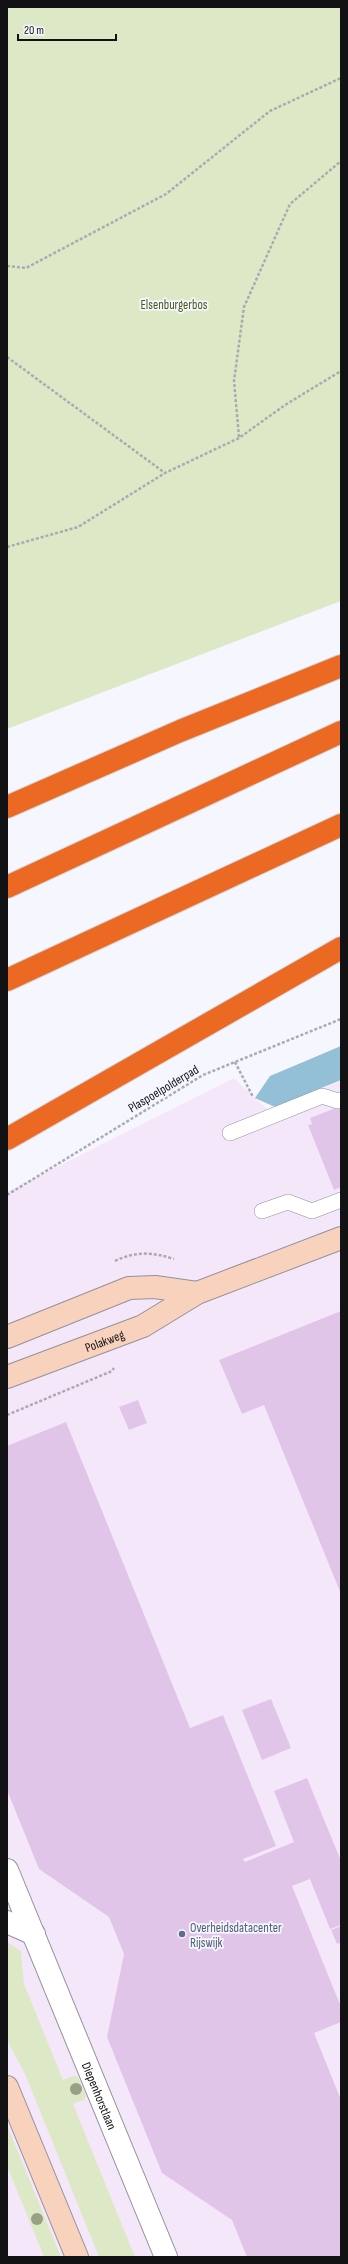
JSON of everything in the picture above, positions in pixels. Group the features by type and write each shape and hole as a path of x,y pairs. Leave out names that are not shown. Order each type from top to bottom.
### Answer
{"highway":[{"path":"7,807 180,731 341,666"},
{"path":"7,887 341,732"},
{"path":"7,980 341,825"},
{"path":"7,1139 341,948"}],"street":[{"name":"Polakweg","path":"7,1376 143,1326 197,1293 341,1238"},
{"name":"Polakweg","path":"7,1337 129,1288 155,1287 197,1293"},
{"name":"Diepenhorstlaan","path":"7,1870 166,2257"},
{"path":"7,1922 34,1934"},
{"path":"7,2087 77,2257"}],"lane":[{"path":"230,1133 322,1096 338,1101 341,1100"},
{"path":"262,1211 288,1202 312,1211 341,1200"}],"path":[{"path":"7,266 26,268 166,194 270,111 341,78"},
{"path":"239,438 234,381 244,307 290,204 341,161"},
{"path":"7,356 165,473"},
{"path":"7,547 78,527 165,473 239,438 285,405 341,371"},
{"name":"Plaspoelpolderpad","path":"7,1195 203,1075 341,1019"}],"shaded area":[{"path":"234,1078 269,1111 341,1081 341,2257 7,2257 7,1192"}],"green space":[{"name":"Elsenburgerbos","path":"7,7 341,7 341,601 7,729"},
{"path":"7,1942 21,1951 24,1984 63,2080 73,2076 78,2077 86,2096 84,2100 73,2104 135,2257 99,2257 25,2074 7,2040"},
{"path":"7,2125 61,2257 44,2257 7,2166"}],"water":[{"path":"341,1046 341,1080 275,1107 255,1098 270,1076"}],"building":[{"path":"341,1106 341,1187 334,1190 308,1125 312,1124 310,1118"},
{"path":"341,1311 341,1594 264,1405 242,1414 219,1360"},
{"path":"138,1400 147,1423 129,1430 119,1407"},
{"path":"66,1422 190,1728 223,1715 276,1846 243,1859 245,1862 294,1842 274,1791 307,1778 341,1861 341,1925 330,1929 310,1879 292,1886 341,2007 341,2022 314,2033 341,2100 341,2257 247,2257 232,2220 162,2173 107,2037 124,1954 109,1917 39,1869 7,1790 7,1446"},
{"path":"271,1699 291,1748 262,1760 242,1710"},
{"path":"341,1926 341,1942 337,1944 331,1930"}],"place":[{"name":"Overheidsdatacenter Rijswijk","path":"182,1934"}]}
